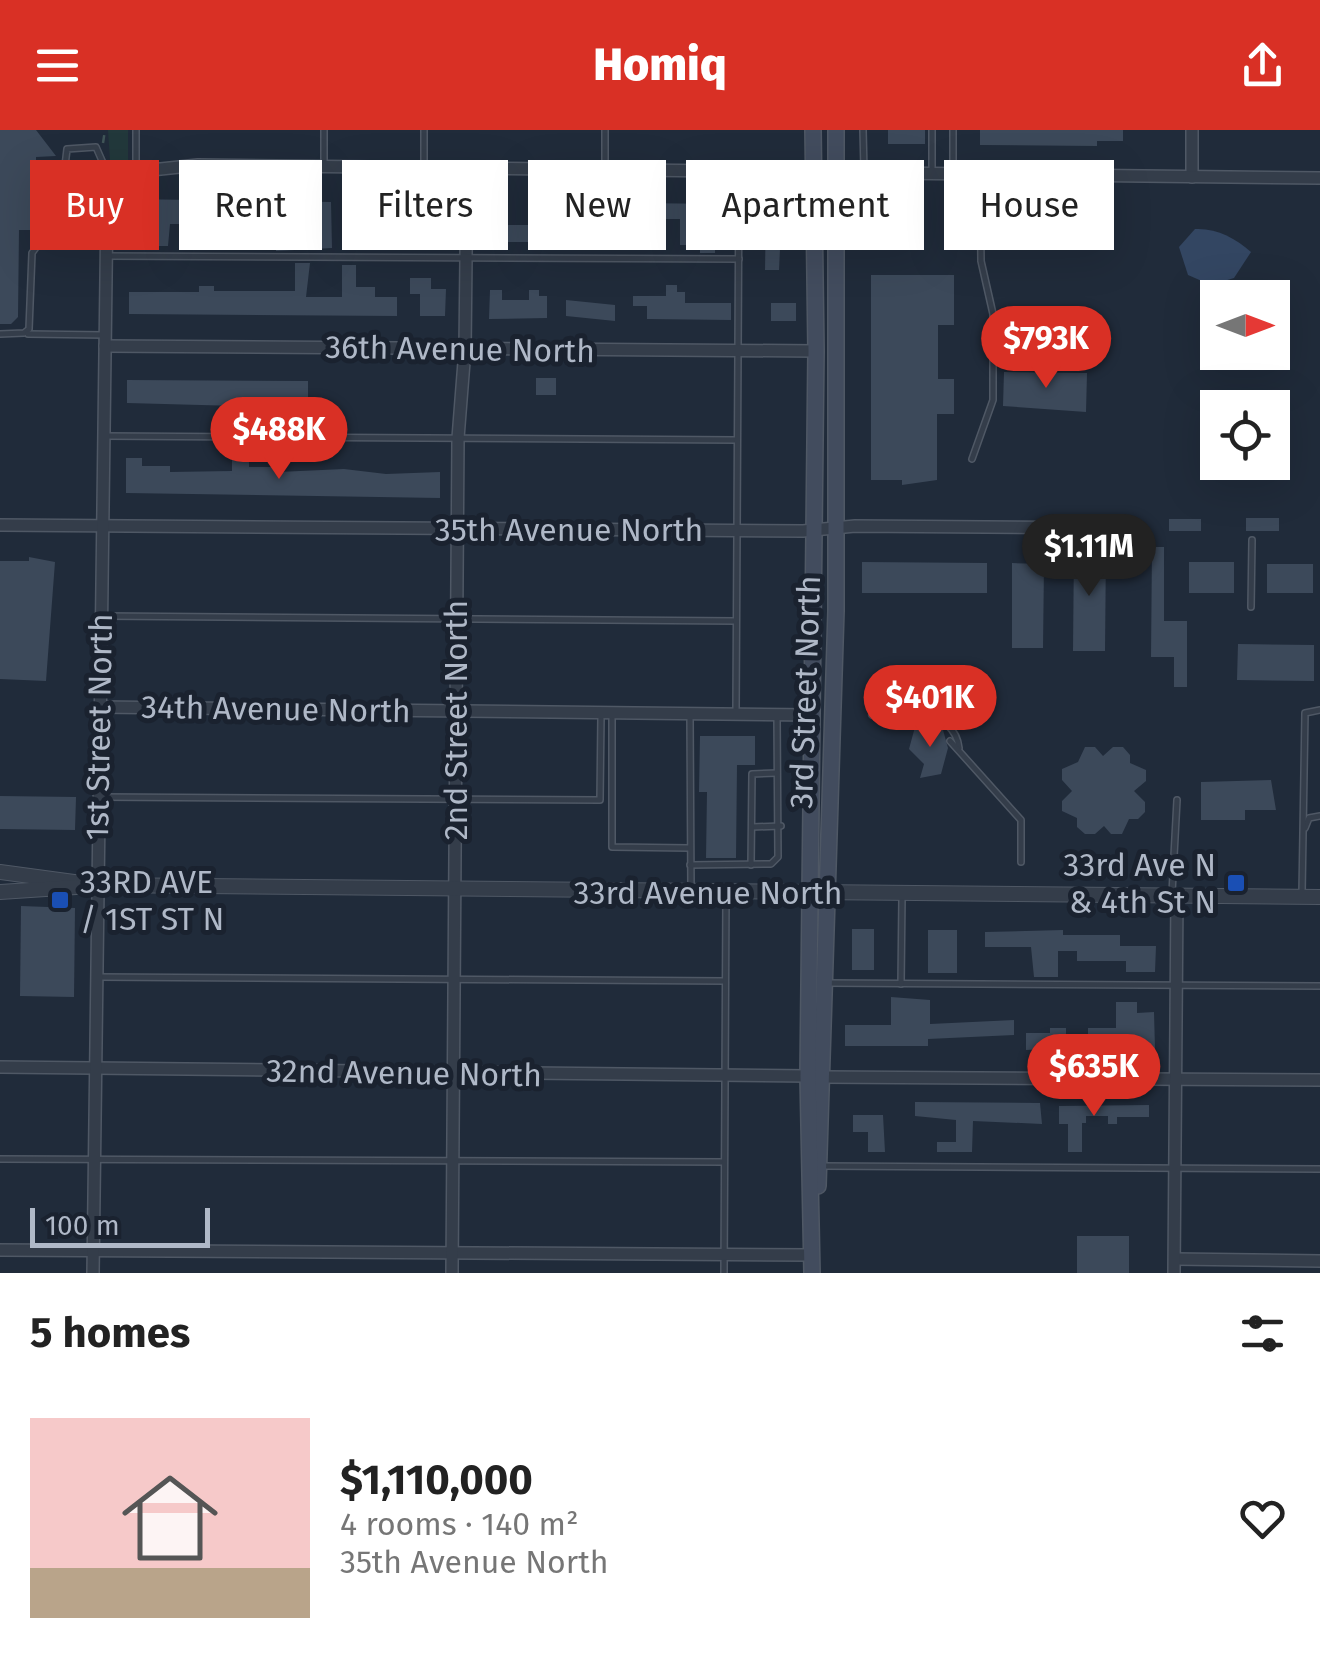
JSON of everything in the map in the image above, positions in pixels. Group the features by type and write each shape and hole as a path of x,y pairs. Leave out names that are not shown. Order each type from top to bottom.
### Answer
{"main road":[{"name":"3rd Street North","path":"813,130 814,160"},
{"name":"3rd Street North","path":"836,130 837,160"},
{"name":"3rd Street North","path":"812,1255 820,1166 815,1076 823,984 812,715 815,250"},
{"name":"3rd Street North","path":"812,1273 818,893 837,527 837,250"}],"street":[{"path":"1192,130 1192,177"},
{"path":"159,169 198,165 342,166"},
{"path":"924,170 944,170"},
{"path":"1114,175 1320,178"},
{"name":"1st Street North","path":"93,1273 106,250"},
{"name":"2nd Street North","path":"452,1273 458,438 465,348 465,250"},
{"name":"36th Avenue North","path":"104,341 816,351"},
{"name":"35th Avenue North","path":"0,525 737,531 837,527 1137,528"},
{"name":"34th Avenue North","path":"98,706 812,715"},
{"name":"33rd Avenue North","path":"0,872 96,884"},
{"name":"33rd Avenue North","path":"0,892 96,884 455,891 1320,897"},
{"path":"1175,896 1174,1266 1320,1261"},
{"name":"32nd Avenue North","path":"0,1068 1320,1080"},
{"path":"0,1250 812,1255"}],"lane":[{"path":"136,130 136,160"},
{"path":"324,130 324,166"},
{"path":"424,130 424,160"},
{"path":"605,130 605,160"},
{"path":"863,130 864,160"},
{"path":"932,130 932,170"},
{"path":"953,130 953,160"},
{"path":"66,160 67,149 96,147 102,160"},
{"path":"24,334 31,319 34,250"},
{"path":"736,714 738,250"},
{"path":"972,459 993,400 993,314 981,250"},
{"path":"106,256 738,260"},
{"path":"0,334 104,341"},
{"path":"103,436 737,440"},
{"path":"1251,607 1252,540"},
{"path":"101,616 736,621"},
{"path":"872,715 894,693 935,725"},
{"path":"1302,897 1305,713 1320,710"},
{"path":"97,796 600,800 606,713"},
{"path":"606,713 612,847 689,848"},
{"path":"690,714 691,893"},
{"path":"923,714 938,716 958,736 960,751"},
{"path":"690,866 771,864 778,857 781,826 777,715"},
{"path":"950,740 1021,820 1022,862"},
{"path":"751,865 752,774 777,773"},
{"path":"1175,896 1177,800"},
{"path":"1302,836 1307,820 1320,816"},
{"path":"752,827 781,826"},
{"path":"724,1273 726,893"},
{"path":"901,984 902,894"},
{"path":"95,977 726,981"},
{"path":"823,984 1320,986"},
{"path":"0,1159 724,1162"},
{"path":"820,1166 1320,1168"}],"green space":[{"path":"108,130 128,130 128,160 110,160"}],"water":[{"path":"1195,229 1211,230 1251,252 1234,278 1200,280 1188,275 1179,247"}],"building":[{"path":"0,130 36,130 56,156 30,160 30,230 19,230 18,317 11,324 0,324"},
{"path":"888,130 925,130 925,144 888,144"},
{"path":"980,130 1123,130 1123,141 1097,141 1097,146 980,145"},
{"path":"159,199 179,200 179,224 170,224 168,246 159,246"},
{"path":"322,202 331,202 332,248 322,249"},
{"path":"666,203 686,204 686,245 680,245 680,219 666,219"},
{"path":"508,225 528,225 528,242 508,242"},
{"path":"765,250 780,250 779,270 765,270"},
{"path":"295,263 310,263 306,297 342,297 342,265 356,265 356,287 375,287 375,297 397,297 397,316 129,314 129,292 199,292 199,286 214,286 214,291 295,291"},
{"path":"871,275 954,275 954,325 938,325 938,379 954,379 954,414 937,414 937,480 902,485 902,480 871,480"},
{"path":"410,278 431,278 431,289 446,289 445,316 420,316 420,294 410,294"},
{"path":"666,285 677,285 677,292 685,292 685,303 731,303 731,320 647,319 647,306 633,306 633,296 666,296"},
{"path":"490,290 502,290 502,300 529,300 529,290 539,290 539,296 547,296 547,318 489,319"},
{"path":"566,300 615,305 615,321 566,316"},
{"path":"771,303 796,303 796,321 771,321"},
{"path":"1004,372 1087,373 1086,412 1003,406"},
{"path":"536,378 556,378 556,395 536,395"},
{"path":"127,380 308,381 308,408 127,403"},
{"path":"126,458 142,458 142,466 170,466 170,472 232,471 232,458 249,458 249,467 278,467 278,472 440,472 440,498 126,493"},
{"path":"1246,518 1279,518 1279,531 1246,531"},
{"path":"1169,519 1201,519 1201,531 1169,531"},
{"path":"1074,546 1106,547 1105,651 1073,651"},
{"path":"1152,547 1164,547 1164,621 1187,621 1187,687 1174,687 1174,657 1151,657"},
{"path":"29,557 55,562 46,681 0,679 0,561 29,561"},
{"path":"862,562 987,563 987,593 862,593"},
{"path":"1189,562 1234,562 1234,593 1189,593"},
{"path":"1012,563 1044,564 1043,648 1012,648"},
{"path":"1267,564 1313,564 1313,593 1267,593"},
{"path":"1238,644 1314,645 1314,681 1237,680"},
{"path":"926,725 933,731 943,730 948,748 941,774 920,778 924,764 909,749 915,727"},
{"path":"700,736 755,736 755,765 737,765 736,858 706,858 707,792 699,792"},
{"path":"1085,747 1095,747 1103,756 1113,747 1123,747 1130,755 1130,763 1146,770 1146,781 1134,791 1145,802 1145,812 1138,819 1129,819 1122,834 1111,834 1104,826 1095,834 1085,834 1077,827 1077,818 1062,811 1062,801 1072,791 1062,780 1062,769 1078,762"},
{"path":"1271,780 1276,810 1245,810 1245,820 1201,820 1201,782"},
{"path":"0,796 76,797 75,830 0,829"},
{"path":"21,906 75,908 74,997 20,996"},
{"path":"852,929 874,929 874,970 852,970"},
{"path":"928,930 957,930 957,973 928,973"},
{"path":"1063,930 1063,935 1120,935 1120,946 1156,946 1155,972 1126,972 1126,961 1077,961 1077,951 1058,951 1058,977 1034,977 1031,947 985,947 985,932"},
{"path":"891,997 930,1000 930,1024 1014,1020 1014,1035 928,1039 928,1046 845,1046 845,1025 891,1025"},
{"path":"1116,1002 1137,1002 1137,1013 1154,1012 1155,1049 1088,1044 1088,1028 1116,1028"},
{"path":"1050,1028 1066,1028 1066,1048 1026,1050 1026,1033 1050,1033"},
{"path":"915,1102 1040,1103 1042,1124 973,1121 972,1152 937,1152 937,1142 956,1142 956,1120 915,1116"},
{"path":"1149,1105 1149,1117 1117,1117 1117,1124 1108,1124 1108,1116 1086,1116 1086,1123 1082,1123 1082,1152 1068,1152 1068,1124 1059,1124 1059,1106"},
{"path":"853,1115 883,1115 885,1152 868,1152 868,1132 853,1132"},
{"path":"1077,1236 1129,1236 1129,1273 1077,1273"}],"place":[{"name":"33rd Ave N & 4th St N","path":"1236,883"},
{"name":"33RD AVE / 1ST ST N","path":"60,900"}]}
